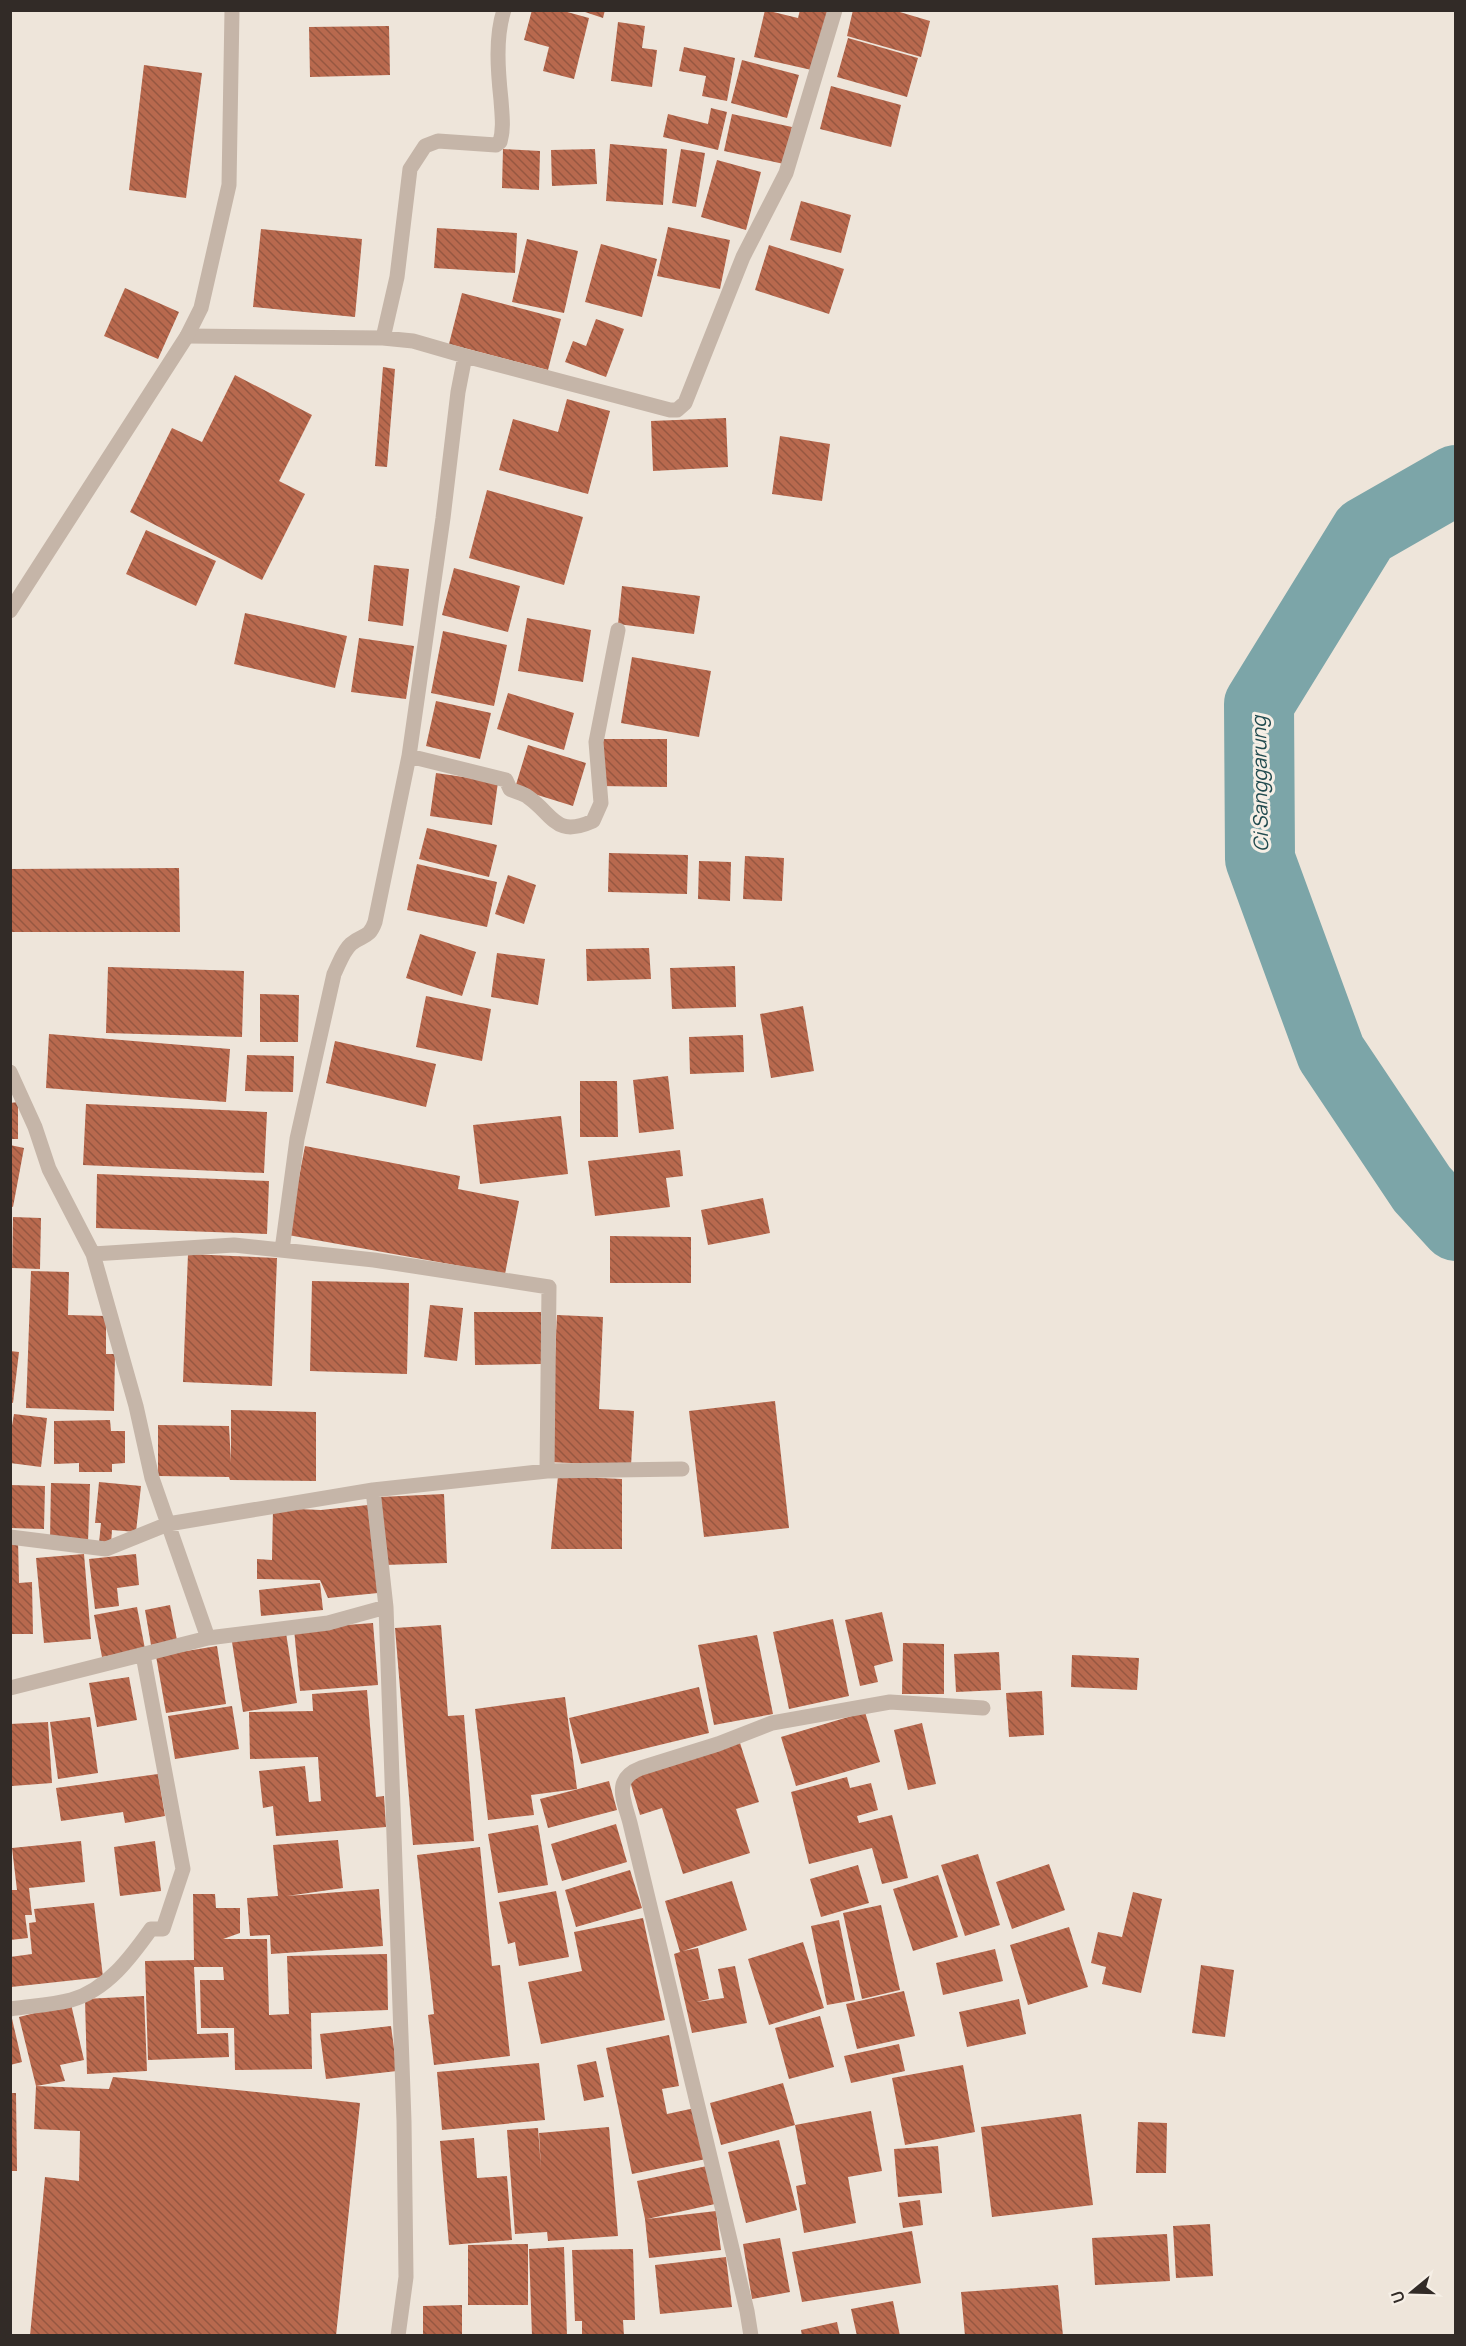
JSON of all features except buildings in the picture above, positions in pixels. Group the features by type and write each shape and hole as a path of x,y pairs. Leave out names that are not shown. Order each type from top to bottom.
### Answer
{"street":[{"path":"10,611 187,336 201,308 229,185 232,10"},
{"path":"383,338 397,277 410,169 425,146 438,141 496,145 500,142 503,132 500,97 500,22 504,10"},
{"path":"187,336 383,338 413,341 677,410 685,403 743,257 786,173 835,10"},
{"path":"282,1250 297,1139 334,974 351,944 368,935 375,922 409,756 443,518 458,392 465,356"},
{"path":"409,756 506,780 510,789 527,796 557,824 577,828 593,821 601,803 596,742 618,630"},
{"path":"10,1072 35,1127 49,1169 93,1254 136,1406 152,1478 208,1638"},
{"path":"93,1254 234,1245 374,1260 549,1287 547,1471"},
{"path":"10,1537 106,1549 168,1524 373,1491 547,1471 682,1469"},
{"path":"373,1491 386,1607 404,2121 405,2277 398,2336"},
{"path":"10,1688 208,1638 328,1623 386,1607"},
{"path":"10,2009 70,2000 83,1995 127,1963 151,1929 163,1929 183,1869 143,1654"},
{"path":"751,2336 747,2311 627,1812 622,1789 624,1779 629,1773 641,1768 718,1744 772,1723 890,1702 983,1708"}],"waterway":[{"name":"Ci Sanggarung","path":"1456,480 1365,532 1259,704 1260,859 1331,1053 1422,1189 1456,1226"}]}
